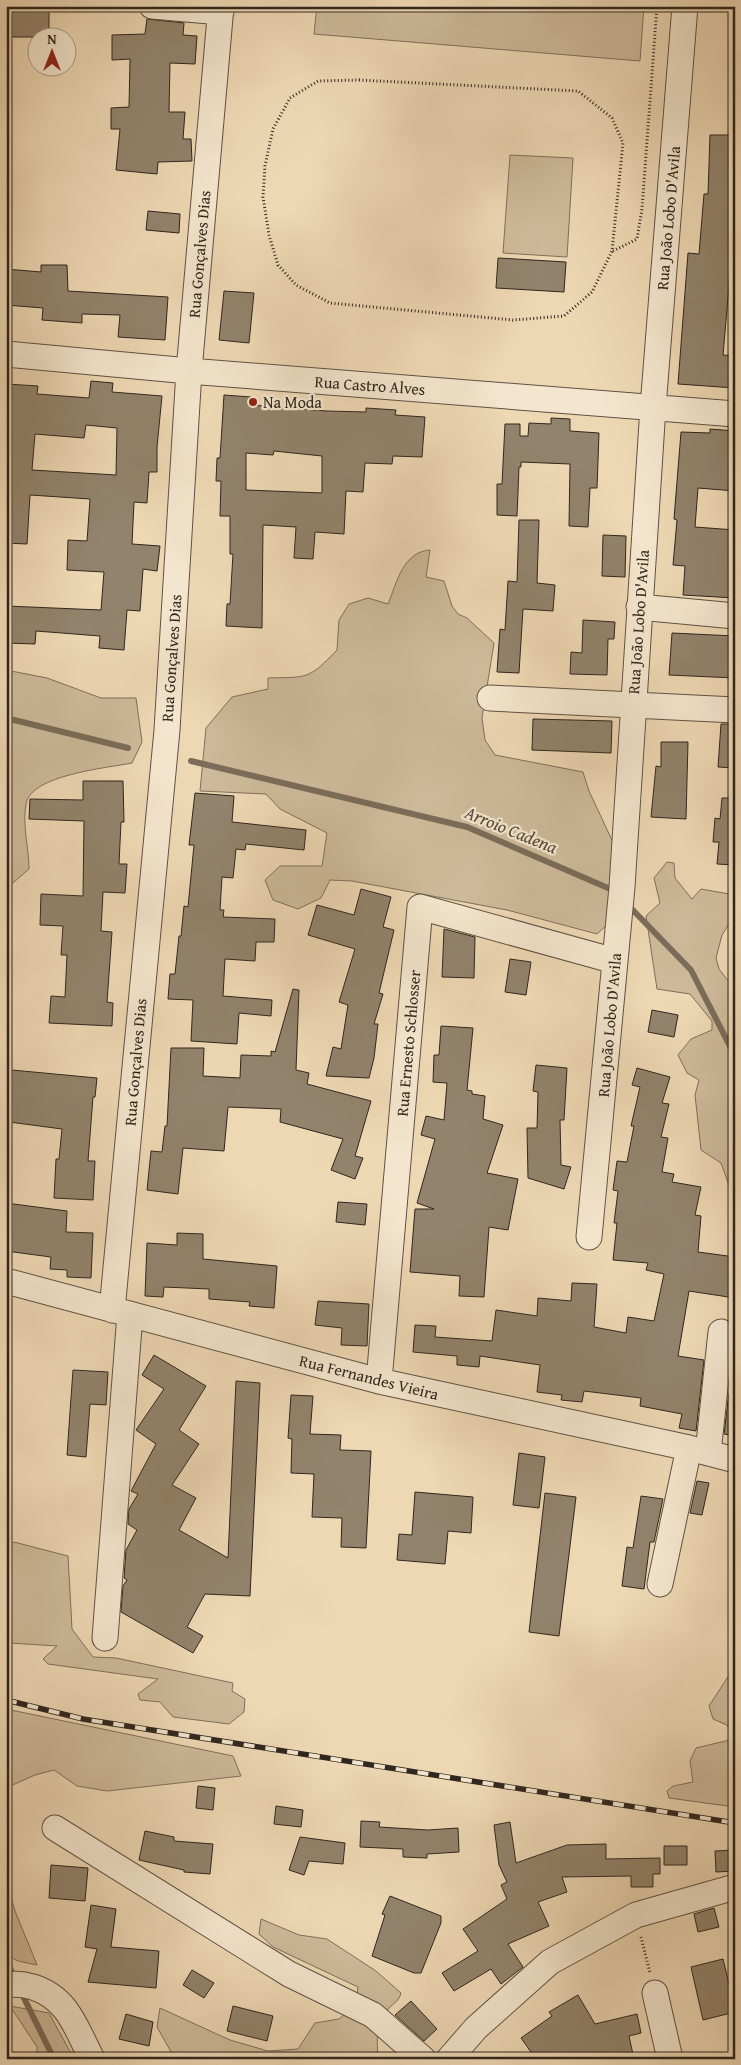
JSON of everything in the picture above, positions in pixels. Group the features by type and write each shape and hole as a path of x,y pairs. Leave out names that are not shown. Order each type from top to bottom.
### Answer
{"street":[{"path":"152,6 221,9"},
{"name":"Rua João Lobo D'Avila","path":"589,1237 622,887 632,705 653,407 685,6"},
{"name":"Rua Gonçalves Dias","path":"105,1638 121,1312 167,730 189,371 221,9"},
{"name":"Rua Castro Alves","path":"6,354 189,371 735,414"},
{"path":"639,607 735,616"},
{"path":"490,698 735,710"},
{"name":"Rua Ernesto Schlosser","path":"379,1381 420,907 615,961"},
{"name":"Rua Fernandes Vieira","path":"6,1281 379,1381 698,1450 735,1460"},
{"path":"660,1584 698,1450 721,1332"},
{"path":"55,1828 290,1974 373,2015 423,2059"},
{"path":"449,2059 476,2028 550,1962 636,1915 735,1887"},
{"path":"13,1984 48,1992 66,2009 92,2059"},
{"path":"655,1993 670,2059"}],"path":[{"path":"612,251 623,143 612,118 578,91 359,80 318,81 290,98 273,129 265,166 263,197 269,234 278,265 296,285 330,303 513,320 564,316 592,292 612,251 637,239 642,209 657,6"},
{"path":"636,1915 655,1993"}],"shaded area":[{"path":"317,6 644,6 640,61 314,34"},
{"path":"510,155 573,158 567,257 503,253"},
{"path":"430,550 426,577 444,581 452,606 458,614 467,618 494,643 482,718 485,740 495,755 583,772 589,791 618,853 607,925 597,934 507,910 352,881 330,880 321,898 298,909 273,900 265,880 280,866 322,866 327,833 280,809 266,794 200,791 206,728 232,697 268,689 268,678 300,677 320,667 337,650 339,620 349,604 368,598 388,604 398,578 407,562 413,556"},
{"path":"6,670 47,678 101,698 136,698 142,742 132,763 71,774 41,786 31,794 26,804 25,812 29,869 6,889"},
{"path":"667,862 674,863 675,878 692,899 701,889 735,895 735,914 722,935 716,958 719,969 735,990 735,1193 730,1188 721,1163 701,1150 695,1095 699,1080 687,1073 678,1055 691,1039 712,1030 712,1021 690,994 657,989 646,916 660,903 654,878"},
{"path":"14,1542 68,1556 72,1629 93,1657 116,1658 233,1683 232,1691 245,1699 244,1712 229,1724 173,1717 160,1702 140,1700 138,1694 158,1679 48,1664 43,1659 57,1646 10,1643 6,1629 6,1548"},
{"path":"735,1666 735,1807 669,1798 667,1791 673,1786 693,1782 690,1761 696,1748 734,1739 727,1725 713,1719 709,1706"},
{"path":"6,1709 233,1756 241,1776 107,1791 77,1786 54,1770 35,1775 6,1788"},
{"path":"6,1879 15,1911 37,1965 18,1961 6,1955"},
{"path":"261,1919 299,1935 327,1939 376,1971 401,1993 398,2000 389,2008 381,2020 378,2032 378,2059 175,2059 157,2027 160,2008 230,2040 268,2051 298,2049 315,2023 339,2019 355,2006 358,1987 273,1947 259,1934"},
{"path":"10,2006 49,2013 74,2059 37,2059 37,2047"}],"building":[{"path":"9,6 49,6 49,28 28,28 28,37 9,37"},
{"path":"147,19 184,23 183,35 197,36 195,64 170,63 169,112 185,112 183,139 191,139 192,161 158,162 157,174 116,170 120,129 111,129 111,108 129,107 130,59 112,60 112,35 145,34"},
{"path":"710,135 735,135 735,180 730,227 734,228 723,355 735,356 735,388 678,384 688,253 699,254 704,194 708,194"},
{"path":"148,211 180,214 179,233 146,230"},
{"path":"498,258 566,262 564,292 496,288"},
{"path":"41,265 67,265 68,291 168,297 165,340 118,337 120,315 82,314 82,323 42,320 43,308 6,305 6,269 41,272"},
{"path":"224,291 254,293 249,343 219,340"},
{"path":"91,381 113,383 112,392 162,396 157,447 157,472 149,472 147,503 134,502 132,544 160,546 157,571 143,569 140,611 127,610 124,650 99,648 100,636 36,631 35,644 6,643 6,606 101,610 104,572 67,570 68,540 87,541 90,499 30,495 27,544 6,543 6,384 38,386 37,394 89,398","holes":["86,425 117,428 116,475 32,470 35,434 84,438"]},
{"path":"224,395 251,397 250,405 327,411 366,412 366,408 396,410 395,415 425,417 422,457 393,456 392,464 365,463 363,492 346,491 344,534 315,532 313,559 294,558 296,527 263,525 262,628 226,626 227,604 230,604 233,554 230,554 230,516 220,516 221,481 216,481 217,458 220,458","holes":["274,451 322,456 322,493 246,490 246,453 273,455"]},
{"path":"551,418 570,419 570,431 599,433 597,488 590,488 588,527 569,526 570,464 521,462 521,467 519,467 517,516 497,515 497,484 502,484 505,424 520,424 520,436 528,436 529,423 551,424"},
{"path":"710,429 735,431 735,491 698,488 695,527 735,530 735,598 683,595 685,566 673,565 677,520 674,519 681,432 710,433"},
{"path":"519,520 539,520 537,583 555,585 553,611 523,609 519,673 497,672 500,629 505,630 508,581 517,582"},
{"path":"603,535 626,536 625,577 602,576"},
{"path":"583,620 615,622 614,639 608,639 607,675 570,674 571,652 582,653"},
{"path":"672,633 735,636 735,678 669,675"},
{"path":"533,719 612,721 611,753 532,750"},
{"path":"721,724 735,724 735,768 718,767"},
{"path":"661,742 688,742 686,819 651,817 656,766 661,767"},
{"path":"83,781 123,781 124,822 121,822 119,864 127,864 125,893 103,892 101,931 112,932 107,1002 113,1003 112,1026 49,1023 51,996 65,997 67,955 61,955 63,926 40,925 41,894 83,896 84,821 29,819 30,799 83,800"},
{"path":"195,793 234,796 232,822 306,830 304,850 246,844 245,850 236,849 233,878 222,877 220,910 224,910 223,917 275,919 274,942 256,942 255,961 225,959 223,996 272,1000 271,1016 239,1013 237,1044 191,1041 193,1000 168,999 170,974 175,974 184,906 188,907 194,845 189,845"},
{"path":"722,798 735,798 735,865 717,864 719,842 713,842 715,818 720,819"},
{"path":"361,889 391,897 383,927 394,930 379,993 383,994 374,1024 378,1024 374,1058 369,1078 326,1076 333,1047 341,1049 348,1005 339,1002 355,949 308,935 317,905 354,915"},
{"path":"444,929 475,937 474,978 442,977"},
{"path":"510,959 531,962 526,995 505,992"},
{"path":"293,989 299,990 296,1070 309,1073 307,1084 371,1101 355,1156 363,1158 355,1179 331,1170 343,1139 280,1122 281,1109 228,1107 224,1151 183,1148 178,1194 147,1190 151,1151 162,1152 165,1126 167,1126 171,1048 204,1048 203,1076 240,1078 241,1055 271,1056 271,1051 275,1052"},
{"path":"652,1010 678,1015 674,1037 648,1032"},
{"path":"441,1026 473,1028 467,1090 472,1091 472,1094 485,1096 483,1119 503,1125 487,1173 518,1179 508,1230 489,1227 484,1297 459,1296 460,1276 410,1272 415,1209 434,1209 417,1203 435,1139 421,1135 426,1116 444,1120 447,1083 433,1082 434,1055 439,1055"},
{"path":"536,1065 567,1068 564,1120 560,1120 561,1165 571,1167 564,1189 528,1178 527,1128 537,1128 538,1092 533,1091"},
{"path":"637,1068 670,1077 662,1103 669,1104 661,1137 668,1138 662,1172 674,1174 672,1182 701,1187 695,1215 701,1216 698,1252 735,1257 735,1298 689,1291 678,1356 704,1360 696,1431 679,1428 682,1414 640,1406 641,1398 584,1391 582,1402 561,1400 562,1395 537,1392 540,1365 480,1356 479,1367 457,1365 457,1356 413,1352 415,1325 436,1326 435,1337 492,1341 496,1310 537,1316 538,1298 571,1301 572,1283 597,1284 594,1327 626,1333 628,1317 654,1321 664,1274 646,1270 648,1263 613,1260 617,1223 614,1223 618,1191 613,1190 617,1161 627,1162 634,1126 631,1126 640,1087 632,1085"},
{"path":"12,1070 97,1078 95,1097 93,1097 88,1161 95,1161 93,1200 54,1198 56,1159 59,1159 62,1129 9,1122"},
{"path":"338,1202 367,1204 365,1225 336,1222"},
{"path":"6,1203 67,1211 66,1232 93,1233 91,1278 67,1277 67,1270 50,1269 51,1257 6,1251"},
{"path":"177,1233 203,1234 203,1259 277,1266 274,1308 249,1306 250,1302 209,1299 209,1289 164,1287 163,1297 145,1296 147,1243 177,1245"},
{"path":"318,1301 369,1304 367,1346 341,1345 342,1328 315,1325"},
{"path":"154,1355 206,1386 179,1430 199,1444 172,1485 196,1498 179,1530 228,1558 236,1381 260,1383 250,1596 205,1594 187,1627 203,1636 193,1653 121,1612 123,1586 127,1580 124,1578 126,1550 137,1530 128,1524 129,1509 138,1494 131,1491 156,1444 136,1430 164,1389 142,1375"},
{"path":"73,1370 108,1372 106,1405 90,1404 86,1457 67,1455"},
{"path":"729,1393 735,1394 735,1436 724,1434"},
{"path":"291,1395 313,1396 310,1434 341,1435 340,1450 371,1451 366,1548 341,1547 342,1518 312,1517 314,1474 291,1473 292,1439 288,1438"},
{"path":"519,1453 545,1457 539,1508 513,1505"},
{"path":"697,1481 709,1483 702,1515 690,1513"},
{"path":"415,1492 473,1497 471,1533 448,1531 445,1564 397,1560 399,1534 412,1535"},
{"path":"545,1493 576,1497 559,1636 529,1632"},
{"path":"641,1496 663,1499 654,1542 650,1542 644,1589 622,1586 627,1547 633,1548"},
{"path":"198,1786 215,1788 213,1810 196,1808"},
{"path":"276,1806 303,1810 301,1827 274,1824"},
{"path":"361,1821 380,1822 379,1827 428,1830 458,1828 459,1852 427,1854 427,1858 403,1857 403,1849 360,1847"},
{"path":"510,1822 516,1863 567,1845 606,1844 606,1859 660,1858 660,1874 653,1874 653,1887 631,1887 631,1876 562,1877 567,1892 538,1902 549,1926 508,1944 523,1967 501,1984 491,1969 454,1991 442,1973 478,1951 463,1929 507,1899 501,1885 507,1882 499,1865 494,1825"},
{"path":"145,1831 174,1837 174,1841 213,1844 210,1874 184,1872 184,1870 139,1860"},
{"path":"300,1837 345,1843 343,1864 309,1861 304,1875 289,1870"},
{"path":"664,1846 687,1846 687,1865 664,1865"},
{"path":"735,1850 735,1871 716,1872 715,1851"},
{"path":"51,1865 88,1868 85,1901 49,1898"},
{"path":"390,1896 441,1916 441,1923 421,1973 414,1973 372,1956 385,1915 382,1914"},
{"path":"91,1905 116,1909 111,1947 159,1951 156,1988 88,1982 97,1949 85,1947"},
{"path":"714,1908 719,1927 698,1932 694,1914"},
{"path":"723,1959 730,1988 732,1988 735,1999 735,2012 703,2020 691,1967"},
{"path":"192,1970 214,1983 204,1998 183,1985"},
{"path":"578,1995 595,2024 637,2014 641,2033 629,2036 634,2059 536,2059 521,2038 552,2016 549,2012"},
{"path":"411,2001 437,2029 424,2041 395,2015"},
{"path":"233,2006 273,2016 267,2041 227,2031"},
{"path":"126,2014 153,2022 149,2046 119,2039"}],"waterway":[{"name":"Arroio Cadena","path":"6,718 128,748"},
{"name":"Arroio Cadena","path":"191,761 467,827 615,891"},
{"name":"Arroio Cadena","path":"627,904 691,970 735,1056"},
{"path":"6,1959 15,1979"},
{"path":"20,1990 54,2059"}],"railway":[{"path":"6,1700 83,1719 735,1823"}],"place":[{"name":"Na Moda","path":"253,402"}]}
